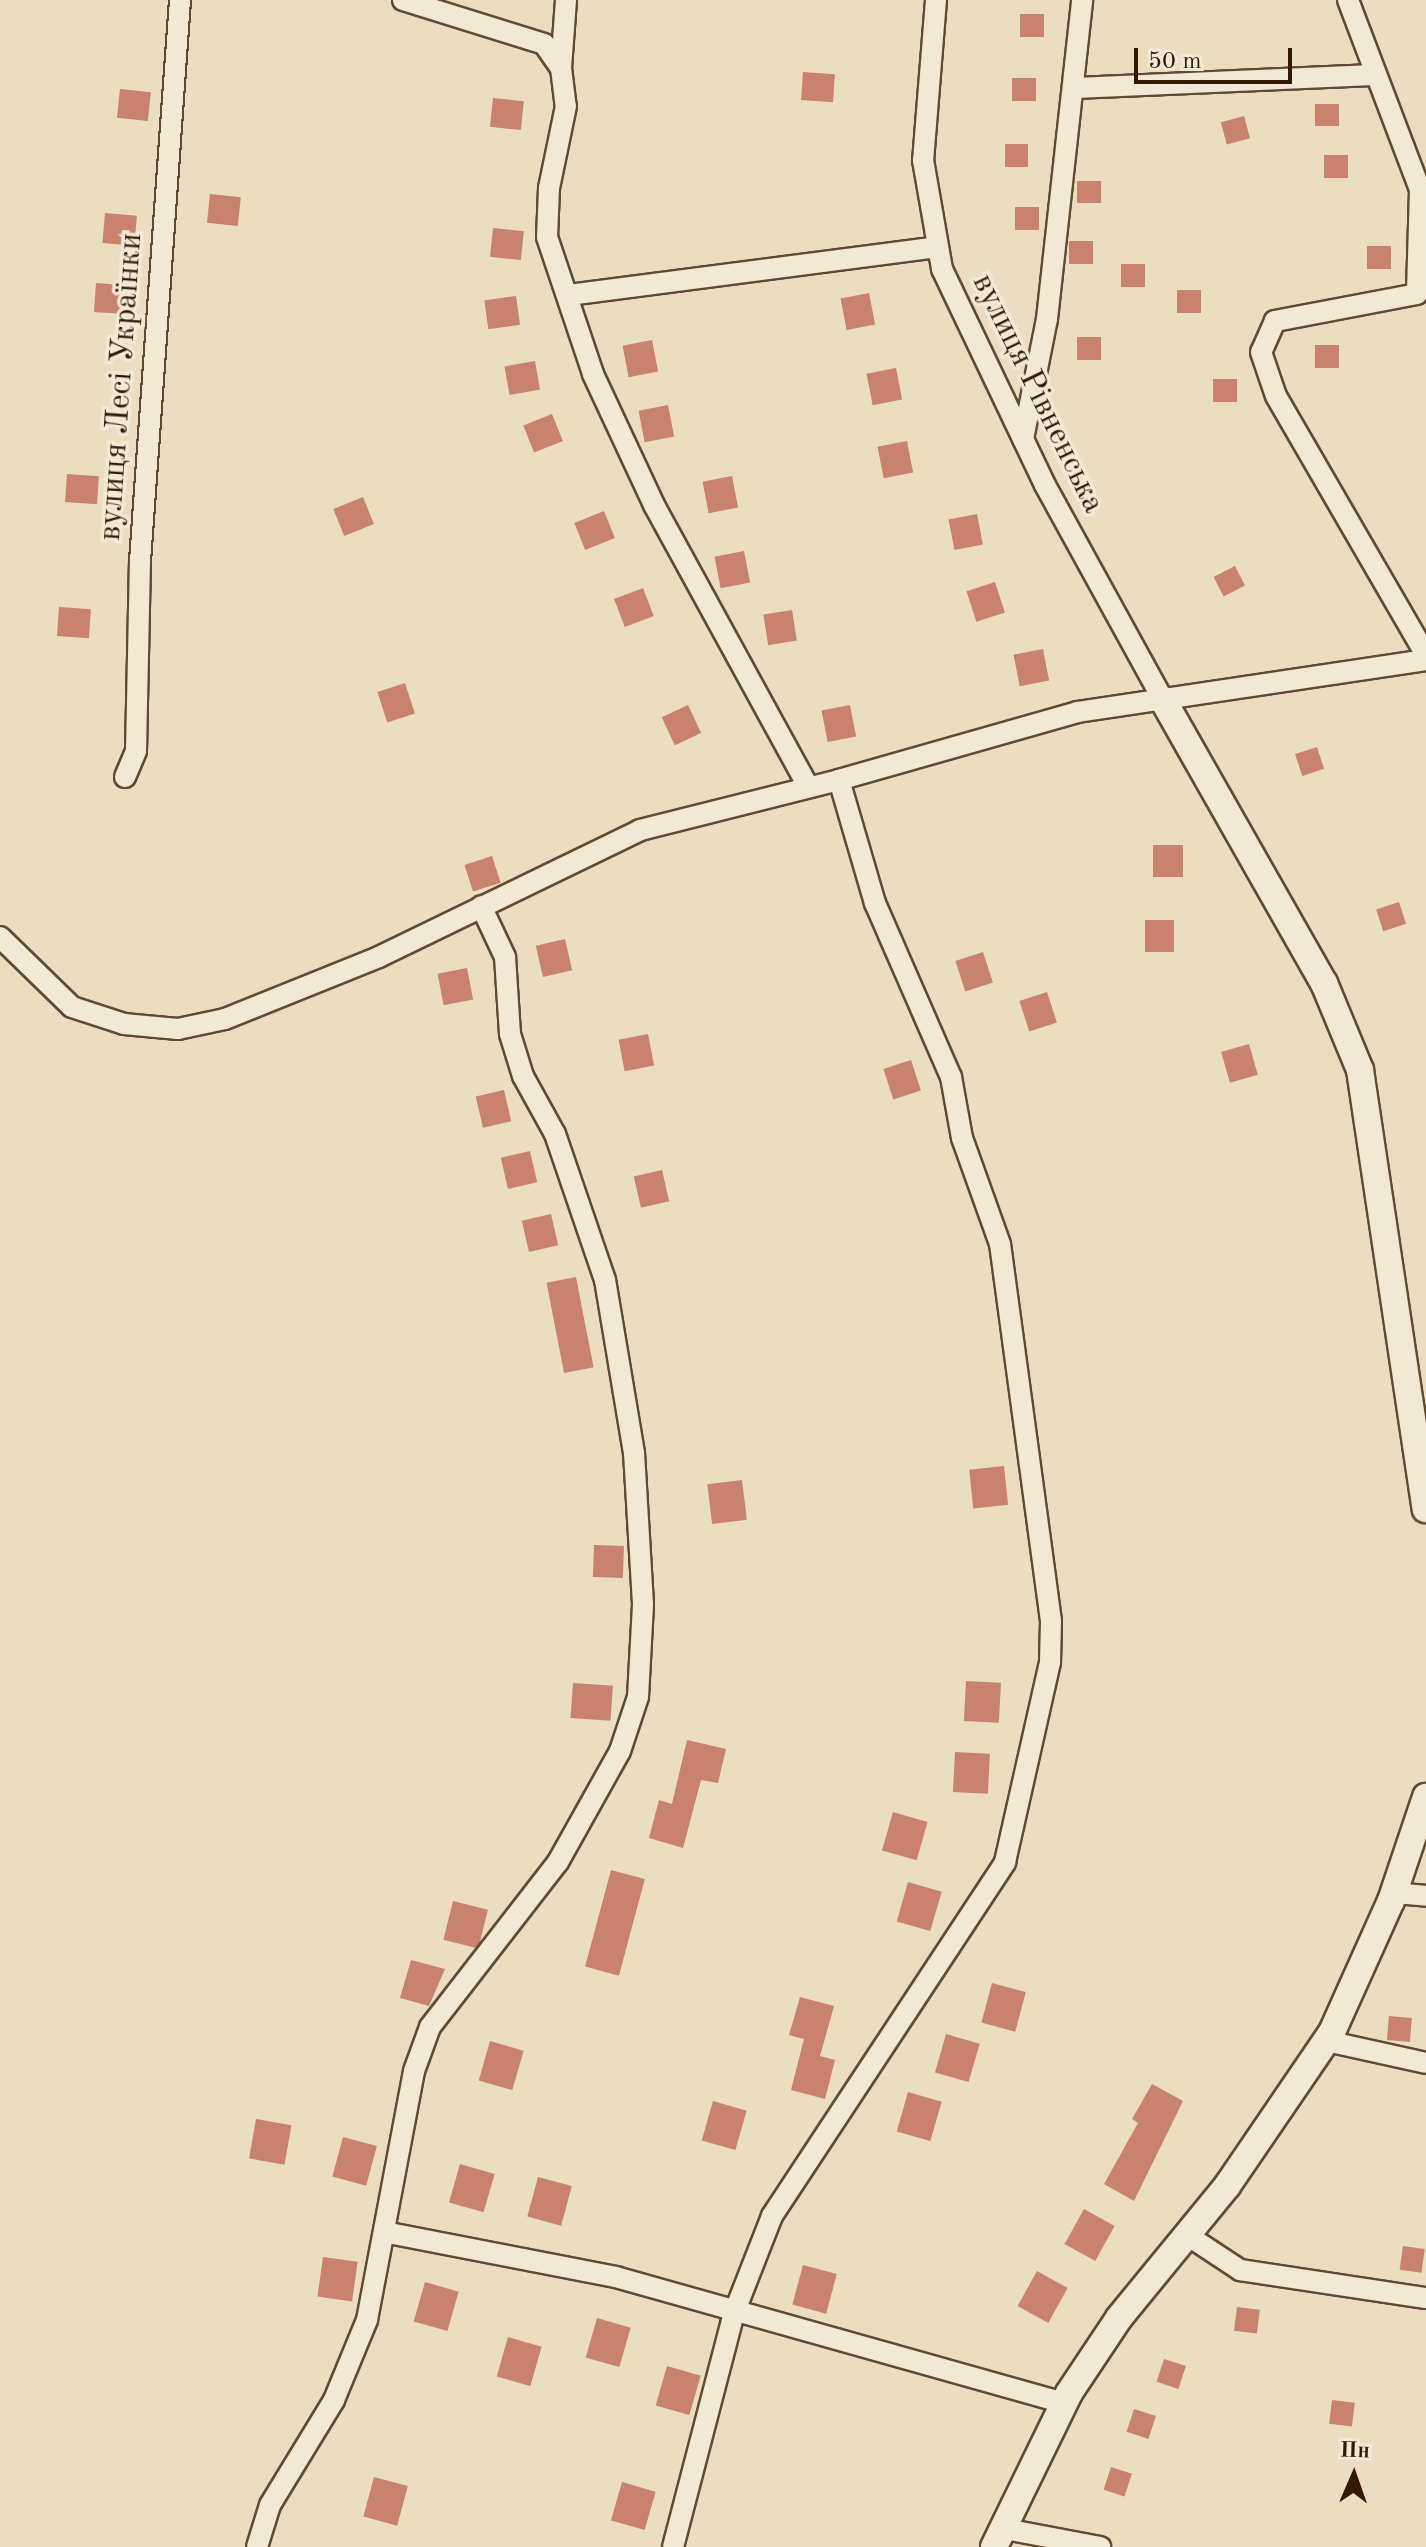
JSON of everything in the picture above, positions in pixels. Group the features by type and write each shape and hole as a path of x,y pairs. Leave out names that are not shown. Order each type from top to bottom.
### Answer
{"street":[{"name":"вулиця Лесі Українки","path":"125,777 136,751 140,561 180,0"},
{"path":"403,0 544,44 561,68"},
{"path":"566,0 561,68 566,106 549,188 547,237 593,374 654,505 807,784"},
{"name":"вулиця Рівненська","path":"936,0 923,160 937,247 960,316 1163,700"},
{"path":"1023,439 1047,319 1082,0"},
{"path":"0,937 72,1007 124,1024 178,1029 225,1019 379,957 640,830 807,784 839,780 1019,724 1426,658 1276,396 1261,352 1275,321 1421,294 1420,190 1348,0"},
{"path":"1074,88 1375,75"},
{"path":"569,295 937,247"},
{"path":"1163,700 1324,983 1360,1070 1405,1337 1426,1509"},
{"path":"673,2547 734,2313 772,2216 805,2161 1005,1862 1050,1662 1051,1621 1000,1244 962,1138 951,1077 875,903 839,780"},
{"path":"257,2547 282,2481 334,2400 356,2351 384,2232 414,2071 430,2027 532,1897 587,1814 620,1751 643,1664 634,1453 605,1280 555,1134 523,1076 510,1034 505,957 481,906"},
{"path":"1100,2547 1000,2538 1065,2403 1119,2318 1187,2235 1326,2041 1394,1893 1426,1797"},
{"path":"1394,1893 1426,1896"},
{"path":"1326,2041 1426,2063"},
{"path":"384,2232 616,2277 734,2313 1065,2403"},
{"path":"1187,2235 1240,2270 1426,2298"}],"building":[{"path":"1020,14 1044,14 1044,37 1020,37"},
{"path":"803,72 835,74 833,102 801,100"},
{"path":"1012,78 1036,78 1036,101 1012,101"},
{"path":"120,89 151,92 148,121 117,118"},
{"path":"493,98 524,101 521,130 490,127"},
{"path":"1315,104 1339,104 1339,126 1315,126"},
{"path":"1244,116 1250,138 1227,144 1221,122"},
{"path":"1005,144 1028,144 1028,167 1005,167"},
{"path":"1324,155 1348,155 1348,178 1324,178"},
{"path":"1077,181 1101,181 1101,203 1077,203"},
{"path":"210,194 241,197 238,226 207,223"},
{"path":"1015,207 1039,207 1039,230 1015,230"},
{"path":"105,213 137,216 134,246 102,243"},
{"path":"493,228 524,231 521,260 490,257"},
{"path":"1069,241 1093,241 1093,264 1069,264"},
{"path":"1367,246 1391,246 1391,269 1367,269"},
{"path":"1121,264 1145,264 1145,287 1121,287"},
{"path":"96,283 127,285 125,314 94,312"},
{"path":"1177,290 1201,290 1201,313 1177,313"},
{"path":"869,293 875,324 847,330 841,299"},
{"path":"516,296 520,325 488,329 484,300"},
{"path":"1077,337 1101,337 1101,360 1077,360"},
{"path":"652,340 658,371 629,377 623,346"},
{"path":"1315,345 1339,345 1339,368 1315,368"},
{"path":"535,361 540,390 510,395 504,366"},
{"path":"896,368 902,399 873,405 867,374"},
{"path":"1213,379 1237,379 1237,402 1213,402"},
{"path":"668,405 674,436 645,442 639,411"},
{"path":"552,414 563,441 534,453 523,426"},
{"path":"907,441 913,472 884,478 878,447"},
{"path":"67,474 99,476 97,504 65,502"},
{"path":"732,476 738,507 709,513 703,482"},
{"path":"363,497 374,524 344,536 333,509"},
{"path":"604,511 615,538 585,550 574,523"},
{"path":"977,514 983,544 954,550 949,520"},
{"path":"744,551 750,582 721,588 715,557"},
{"path":"1235,566 1245,586 1224,596 1214,577"},
{"path":"995,582 1005,612 976,622 966,591"},
{"path":"643,588 654,616 625,627 614,599"},
{"path":"59,607 91,609 89,638 57,636"},
{"path":"792,610 797,641 768,645 763,615"},
{"path":"1043,649 1049,680 1020,686 1014,655"},
{"path":"405,683 415,713 387,722 377,692"},
{"path":"688,705 701,733 675,745 662,717"},
{"path":"850,705 856,736 828,742 822,711"},
{"path":"1317,747 1324,769 1302,776 1295,754"},
{"path":"1153,845 1183,845 1183,877 1153,877"},
{"path":"492,856 501,883 473,892 464,865"},
{"path":"1399,902 1406,924 1383,931 1376,909"},
{"path":"1145,920 1174,920 1174,952 1145,952"},
{"path":"565,939 572,970 543,977 536,946"},
{"path":"983,952 993,982 965,991 955,961"},
{"path":"467,968 473,999 444,1005 438,974"},
{"path":"1047,992 1057,1022 1029,1031 1019,1001"},
{"path":"648,1034 654,1065 625,1071 619,1040"},
{"path":"1249,1044 1258,1075 1230,1083 1221,1052"},
{"path":"911,1060 921,1090 893,1099 883,1069"},
{"path":"504,1090 511,1121 483,1128 476,1097"},
{"path":"530,1151 537,1182 508,1189 501,1158"},
{"path":"662,1170 669,1201 641,1208 634,1177"},
{"path":"551,1214 558,1245 529,1252 522,1221"},
{"path":"576,1277 594,1367 564,1373 547,1283"},
{"path":"1004,1466 1008,1505 973,1508 969,1470"},
{"path":"742,1480 747,1520 712,1524 707,1484"},
{"path":"594,1545 624,1546 623,1578 593,1577"},
{"path":"966,1681 1001,1683 999,1723 964,1721"},
{"path":"573,1683 613,1686 610,1721 571,1718"},
{"path":"687,1740 726,1749 718,1783 701,1780 683,1848 649,1838 659,1800 672,1804"},
{"path":"955,1752 990,1754 988,1794 953,1792"},
{"path":"893,1812 928,1822 917,1860 882,1850"},
{"path":"611,1870 645,1879 619,1976 585,1967"},
{"path":"908,1882 942,1892 930,1931 897,1921"},
{"path":"453,1901 488,1910 478,1949 443,1940"},
{"path":"411,1960 445,1969 429,2006 400,1998"},
{"path":"992,1983 1026,1992 1015,2032 981,2023"},
{"path":"800,1997 834,2006 820,2056 835,2060 825,2099 791,2090 804,2039 789,2035"},
{"path":"1389,2016 1412,2018 1410,2042 1387,2040"},
{"path":"946,2034 980,2044 969,2082 935,2072"},
{"path":"490,2041 524,2051 512,2090 479,2080"},
{"path":"1152,2084 1183,2101 1134,2201 1104,2184 1138,2123 1132,2119"},
{"path":"908,2092 942,2102 930,2141 897,2131"},
{"path":"713,2101 747,2111 735,2150 702,2140"},
{"path":"256,2119 291,2125 285,2165 249,2158"},
{"path":"343,2137 377,2146 366,2186 332,2177"},
{"path":"460,2164 495,2174 484,2212 449,2202"},
{"path":"538,2177 572,2186 561,2226 527,2217"},
{"path":"1084,2209 1115,2226 1095,2261 1065,2244"},
{"path":"1403,2246 1425,2249 1421,2273 1400,2270"},
{"path":"323,2257 358,2262 352,2301 317,2297"},
{"path":"803,2265 837,2274 826,2314 792,2305"},
{"path":"1037,2271 1068,2288 1048,2323 1018,2306"},
{"path":"425,2282 459,2292 447,2331 414,2321"},
{"path":"1237,2307 1260,2310 1257,2334 1234,2331"},
{"path":"597,2318 631,2328 619,2367 586,2357"},
{"path":"508,2337 542,2347 530,2386 497,2376"},
{"path":"1164,2359 1186,2366 1178,2389 1157,2382"},
{"path":"667,2366 701,2376 689,2415 656,2405"},
{"path":"1332,2400 1355,2403 1352,2427 1329,2424"},
{"path":"1134,2409 1156,2416 1148,2439 1127,2432"},
{"path":"1111,2467 1132,2474 1125,2497 1104,2490"},
{"path":"374,2477 408,2486 397,2526 363,2517"},
{"path":"622,2482 656,2492 645,2530 611,2520"}]}
